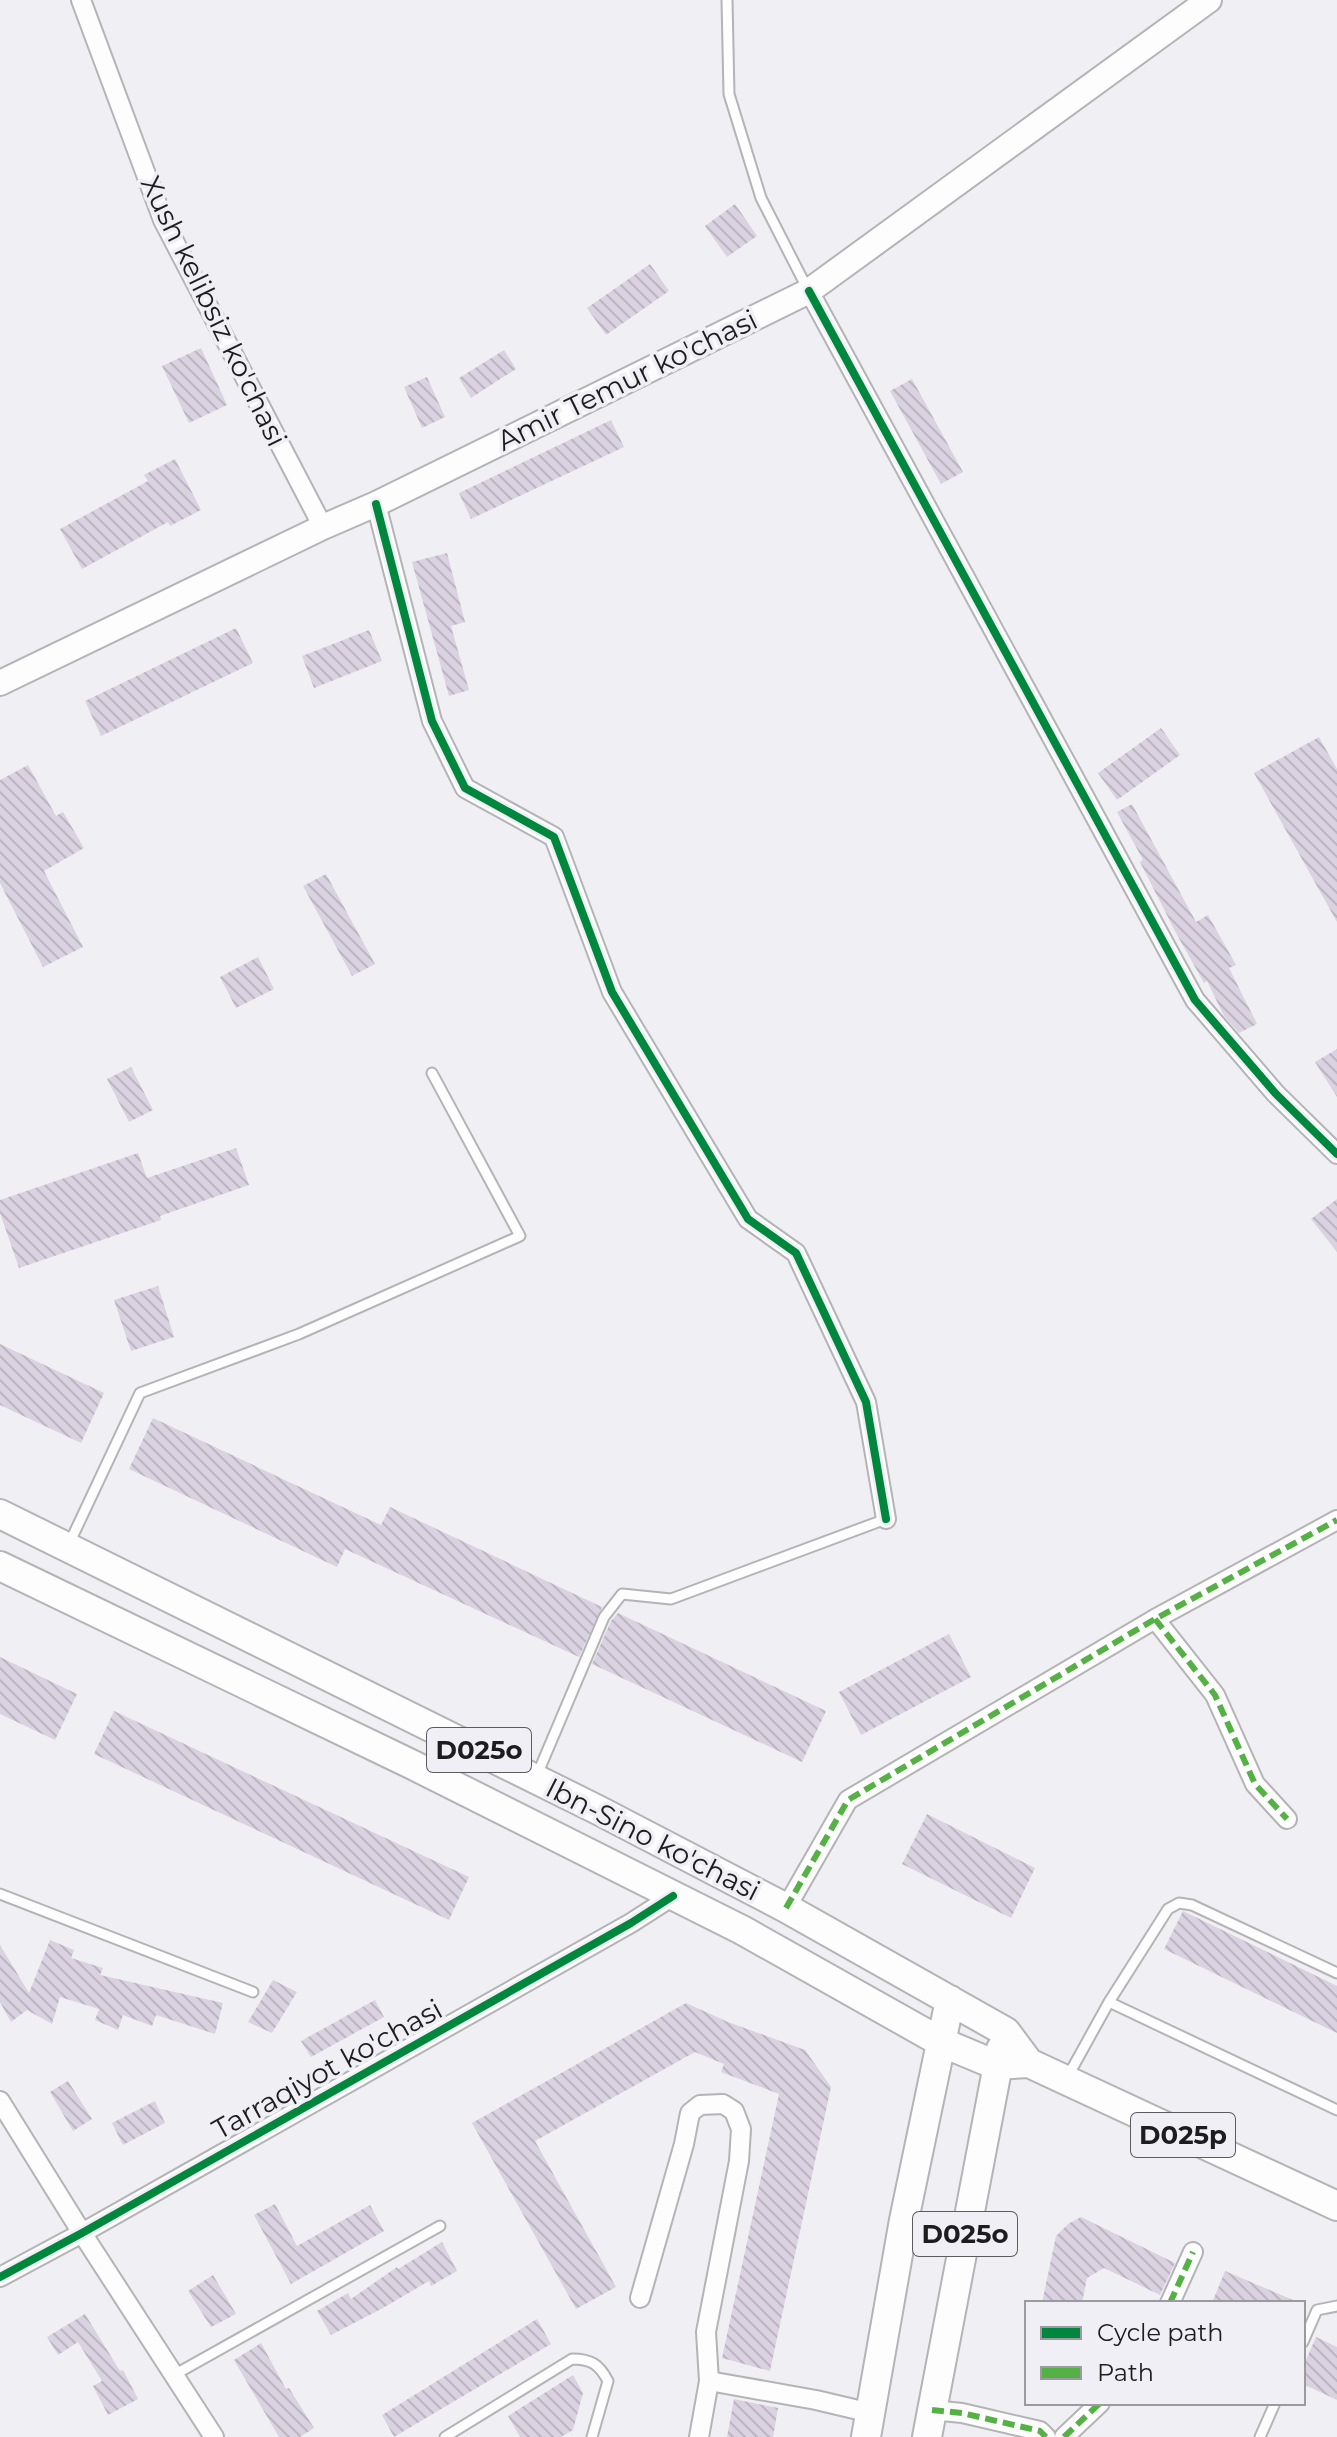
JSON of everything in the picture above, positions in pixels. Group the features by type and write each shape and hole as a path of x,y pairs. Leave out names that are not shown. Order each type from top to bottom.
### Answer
{"main road":[{"name":"Amir Temur ko'chasi","path":"0,683 376,504 809,291 1209,0"},
{"name":"Ibn-Sino ko'chasi","path":"0,1514 536,1779 786,1908 1006,2032 1029,2063 1337,2206"},
{"name":"Ibn-Sino ko'chasi","path":"0,1566 398,1758 742,1930 941,2042 996,2065 1029,2063"},
{"path":"868,2425 904,2220 950,2000"},
{"name":"D025o","path":"930,2423 996,2065 1006,2032"}],"street":[{"name":"Xush kelibsiz ko'chasi","path":"81,0 163,220 323,527"},
{"path":"809,291 1195,1000 1276,1094 1337,1154"},
{"path":"376,504 432,721 465,788 554,837 612,992 748,1219 796,1253 866,1402 886,1519"},
{"path":"786,1908 848,1800 1155,1619 1337,1520"},
{"path":"1155,1619 1215,1695 1255,1784 1287,1819"},
{"name":"Tarraqiyot ko'chasi","path":"0,2277 631,1923 673,1896"},
{"path":"0,2101 214,2437"},
{"path":"640,2298 690,2113 700,2105 723,2104 734,2111 741,2129 739,2161 706,2332 709,2381 699,2437"},
{"path":"1171,2301 1193,2252"},
{"path":"709,2381 816,2400 868,2425"},
{"path":"1064,2437 1098,2405"},
{"path":"930,2423 962,2413 1040,2431 1046,2437"}],"lane":[{"path":"727,0 729,94 761,198 809,291"},
{"path":"67,1547 140,1393 299,1334 520,1236 432,1073"},
{"path":"536,1779 604,1617 622,1594 671,1599 886,1519"},
{"path":"0,1894 253,1992"},
{"path":"1065,2080 1109,2002 1168,1909 1179,1903 1192,1905 1337,1973"},
{"path":"1109,2002 1337,2110"},
{"path":"174,2375 440,2226"},
{"path":"1305,2337 1317,2310 1337,2306"},
{"path":"445,2437 572,2359 586,2359 601,2367 608,2381 592,2437"},
{"path":"1260,2437 1274,2405"}],"building":[{"path":"735,204 757,236 727,257 705,226"},
{"path":"650,264 669,291 606,335 587,308"},
{"path":"201,348 227,405 189,423 162,366"},
{"path":"504,350 516,369 471,398 459,378"},
{"path":"427,377 445,417 422,428 404,387"},
{"path":"912,379 963,472 941,484 890,391"},
{"path":"611,420 624,447 471,519 459,493"},
{"path":"175,459 201,510 170,526 168,522 82,569 60,529 148,481 144,475"},
{"path":"447,553 465,622 451,626 469,690 449,696 412,562"},
{"path":"236,628 253,663 101,736 85,701"},
{"path":"369,630 382,661 314,688 302,656"},
{"path":"1161,728 1180,755 1117,800 1098,773"},
{"path":"1319,737 1337,769 1337,922 1254,773"},
{"path":"28,765 56,816 63,812 84,848 44,871 83,947 43,967 0,883 0,780"},
{"path":"1132,804 1196,922 1208,915 1236,965 1229,968 1257,1024 1239,1033 1224,1016 1207,981 1204,983 1117,812"},
{"path":"326,874 375,964 352,976 303,886"},
{"path":"258,957 274,989 236,1008 220,977"},
{"path":"1337,1049 1337,1097 1315,1062"},
{"path":"131,1067 153,1110 129,1122 107,1079"},
{"path":"236,1148 249,1185 160,1216 161,1220 19,1268 0,1213 0,1200 138,1153 147,1178"},
{"path":"1337,1199 1337,1252 1311,1219"},
{"path":"158,1286 174,1337 131,1351 114,1300"},
{"path":"0,1344 104,1393 81,1443 0,1405"},
{"path":"153,1418 381,1525 390,1507 602,1607 579,1657 345,1549 337,1567 129,1469"},
{"path":"618,1613 826,1711 802,1762 592,1664 611,1621"},
{"path":"949,1634 971,1677 861,1735 839,1692"},
{"path":"0,1657 77,1694 55,1740 0,1714"},
{"path":"114,1711 469,1877 449,1920 94,1754"},
{"path":"927,1814 1035,1868 1011,1918 902,1864"},
{"path":"1183,1911 1337,1986 1337,2033 1164,1949"},
{"path":"50,1940 74,1950 71,1958 103,1968 100,1975 223,2003 215,2034 156,2015 152,2026 123,2015 118,2030 95,2020 99,2009 60,1997 52,2024 27,2010 11,2022 0,2002 0,1945 29,1993"},
{"path":"273,1980 297,1992 272,2033 248,2022"},
{"path":"375,2000 384,2017 311,2057 301,2041"},
{"path":"686,2003 805,2050 831,2087 770,2371 722,2358 779,2094 721,2072 724,2064 695,2052 535,2141 616,2287 576,2309 472,2123"},
{"path":"68,2081 92,2119 73,2131 50,2092"},
{"path":"155,2101 165,2123 123,2145 112,2123"},
{"path":"275,2204 297,2246 370,2205 384,2231 291,2284 254,2215"},
{"path":"1081,2217 1175,2263 1160,2295 1104,2268 1087,2278 1082,2301 1042,2301 1056,2236"},
{"path":"442,2242 457,2271 431,2286 429,2281 331,2335 317,2311 348,2293 351,2299 397,2267"},
{"path":"1225,2271 1295,2301 1213,2301"},
{"path":"213,2275 236,2314 211,2327 188,2291"},
{"path":"85,2314 120,2371 123,2370 138,2399 108,2415 93,2386 102,2381 78,2342 58,2355 47,2337"},
{"path":"537,2319 551,2344 394,2437 382,2415"},
{"path":"1316,2337 1337,2347 1337,2400 1305,2385 1305,2362"},
{"path":"261,2343 286,2389 289,2388 314,2428 300,2437 279,2437 234,2360"},
{"path":"573,2375 583,2393 573,2430 561,2437 520,2437 508,2416"},
{"path":"734,2399 778,2408 773,2437 727,2437"}],"marked path":[{"path":"786,1908 848,1800 1155,1619 1337,1520"},
{"path":"1155,1619 1215,1695 1255,1784 1287,1819"},
{"path":"1171,2301 1193,2252"},
{"path":"1064,2437 1098,2405"},
{"path":"932,2410 962,2413 1040,2431 1046,2437"}],"cycle path":[{"path":"809,291 1195,1000 1276,1094 1337,1154"},
{"path":"376,504 432,721 465,788 554,837 612,992 748,1219 796,1253 866,1402 886,1519"},
{"path":"0,2277 631,1923 673,1896"}]}
